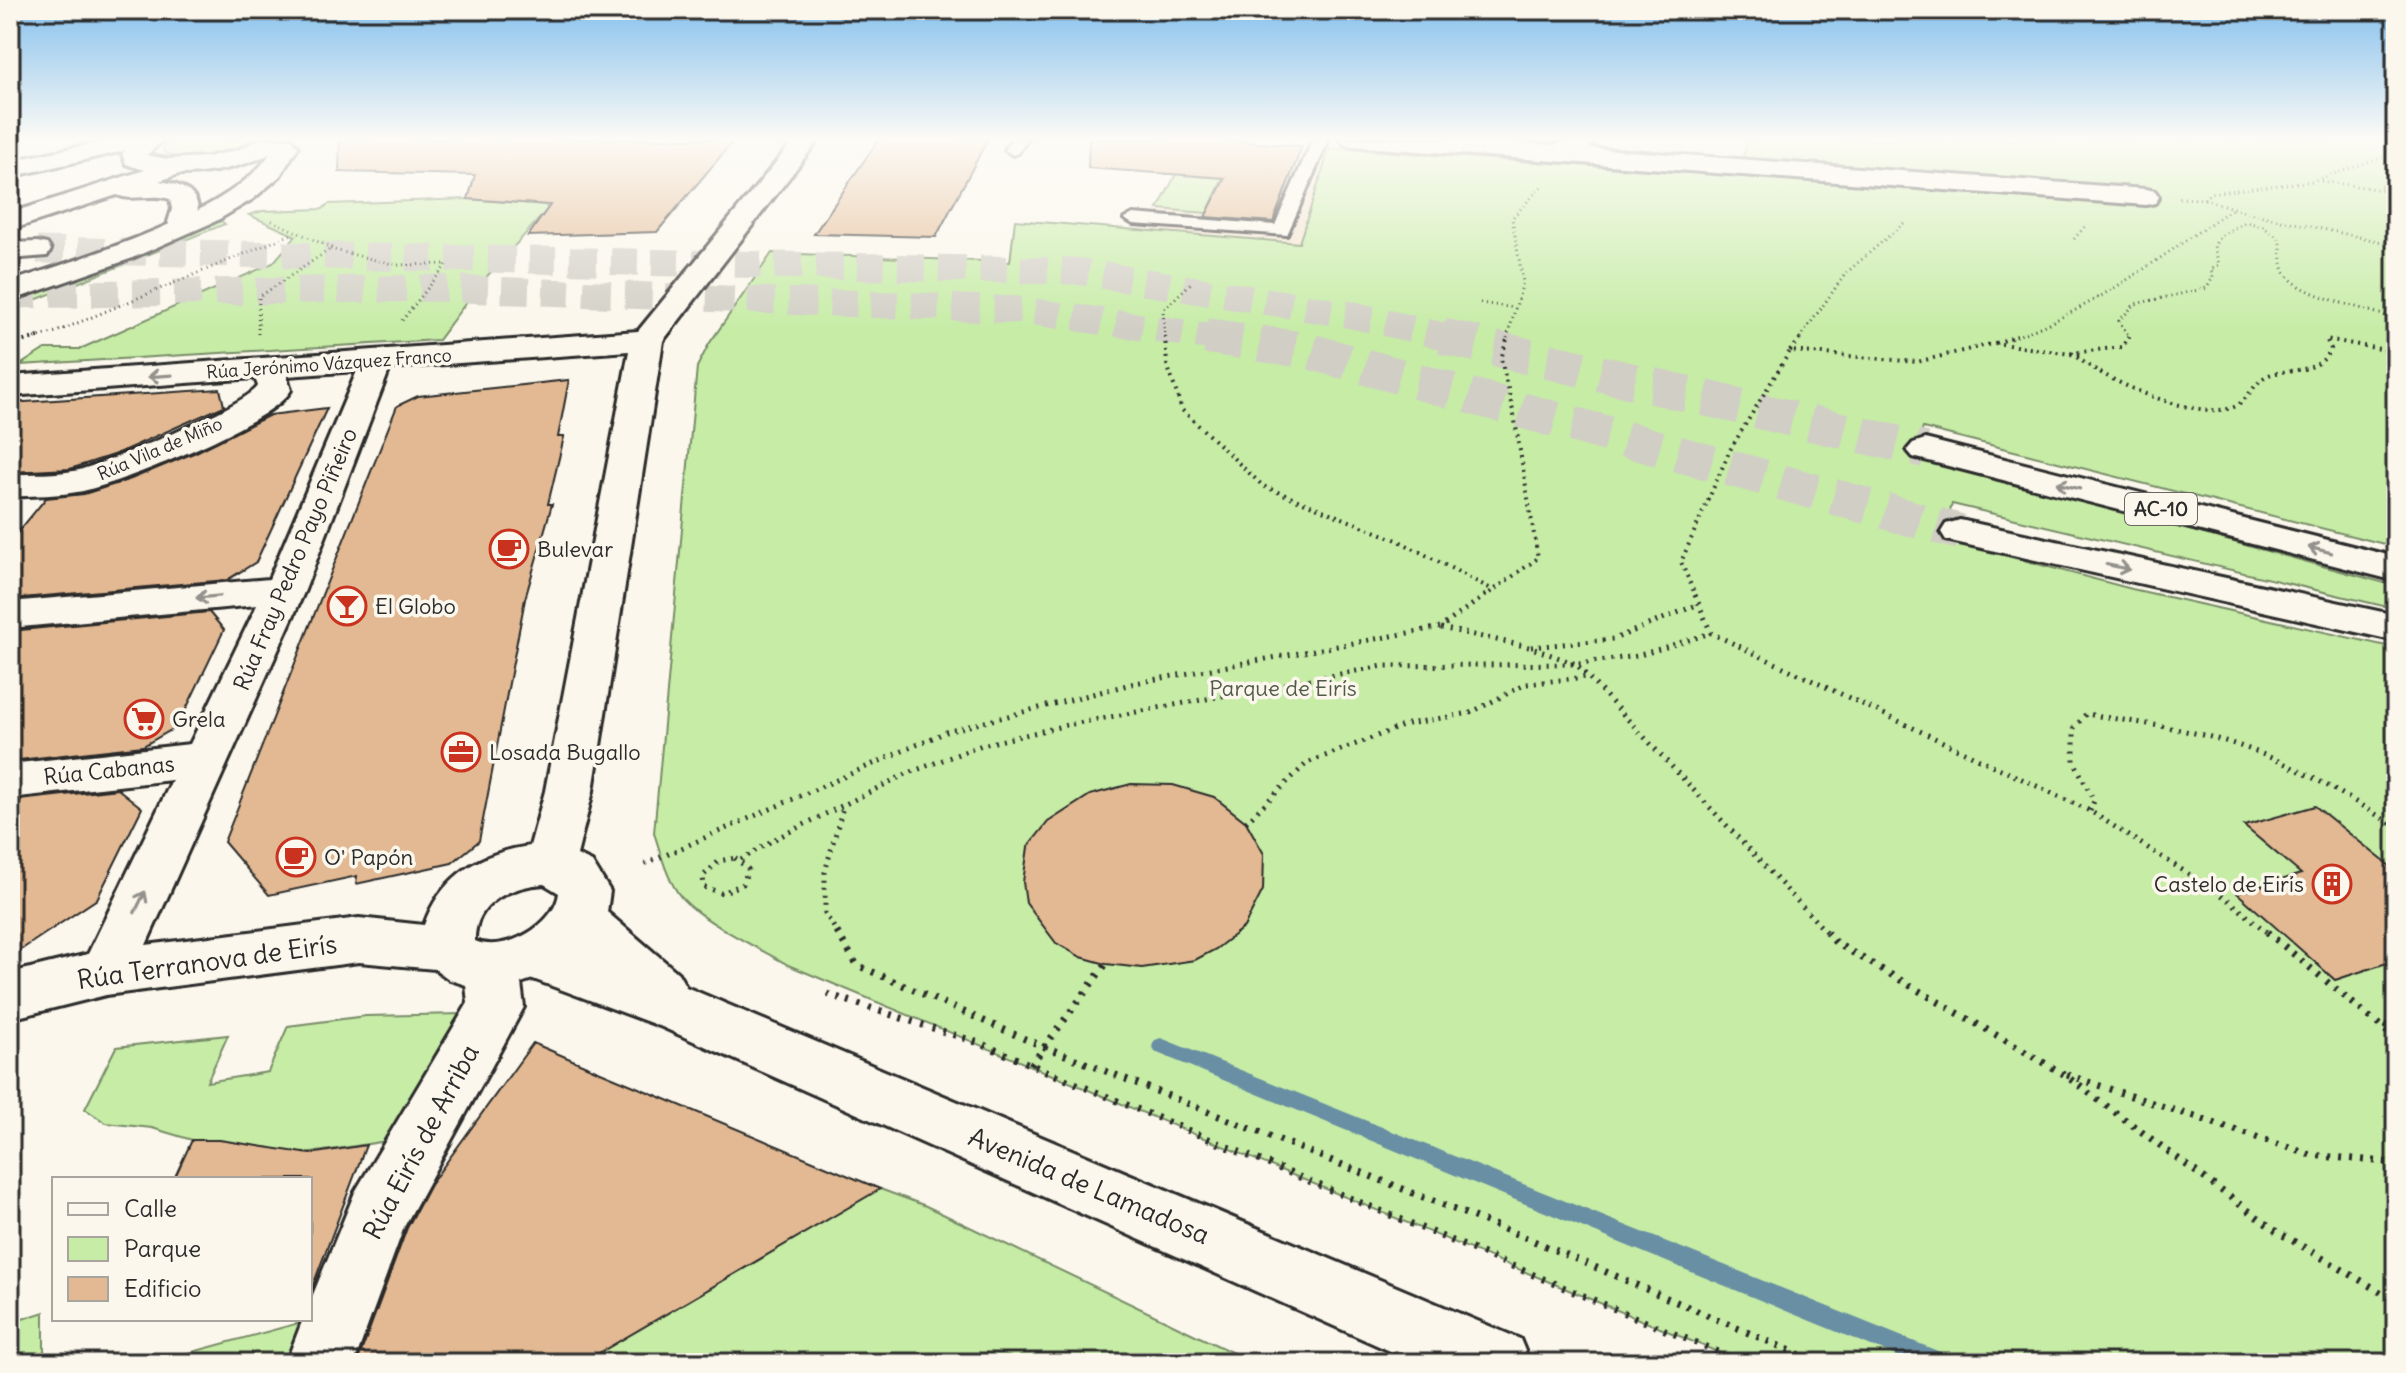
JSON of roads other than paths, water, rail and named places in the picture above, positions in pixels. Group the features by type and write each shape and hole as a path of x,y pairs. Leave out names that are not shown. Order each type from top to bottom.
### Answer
{"street":[{"path":"12,218 45,203"},
{"path":"12,218 63,203"},
{"path":"181,222 187,203"},
{"path":"132,245 181,222 204,203"},
{"path":"10,292 231,203"},
{"path":"530,866 569,791 647,340 756,203"},
{"name":"Rúa Jerónimo Vázquez Franco","path":"10,386 260,356 386,346 647,340"},
{"name":"Rúa Fray Pedro Payo Piñeiro","path":"106,972 285,590 386,346"},
{"name":"Rúa Vila de Miño","path":"10,486 85,480 247,413 272,394 275,385 260,356"},
{"name":"AC-10","path":"1925,450 2396,569"},
{"path":"1960,532 2396,628"},
{"path":"10,615 285,590"},
{"name":"Rúa Cabanas","path":"10,781 208,759"},
{"path":"530,866 565,869 577,877 584,889 584,903 578,918 568,933 484,944 482,882 530,866"},
{"name":"Avenida de Lamadosa","path":"578,918 682,1010"},
{"name":"Rúa Terranova de Eirís","path":"10,996 106,972 359,940 484,944"},
{"name":"Avenida de Lamadosa","path":"484,944 682,1010 1496,1363"},
{"name":"Rúa Eirís de Arriba","path":"320,1363 377,1214 448,1085 496,1007 484,944"}],"lane":[{"path":"1133,219 1281,231 1293,203"}],"waterway":[{"path":"1161,1046 1940,1363"}],"tunnel":[{"path":"37,250 1076,271 1353,315 1451,338"},
{"path":"10,295 436,288 1022,310 1220,338"},
{"path":"1206,336 1305,350 1960,532"},
{"path":"1442,336 1925,450"}],"place":[{"name":"Bulevar","path":"509,549"},
{"name":"El Globo","path":"347,606"},
{"name":"Grela","path":"144,719"},
{"name":"Losada Bugallo","path":"461,752"},
{"name":"O' Papón","path":"296,857"},
{"name":"Castelo de Eirís","path":"2332,884"}],"park label":[{"name":"Parque de Eirís","path":"1283,688"}]}
